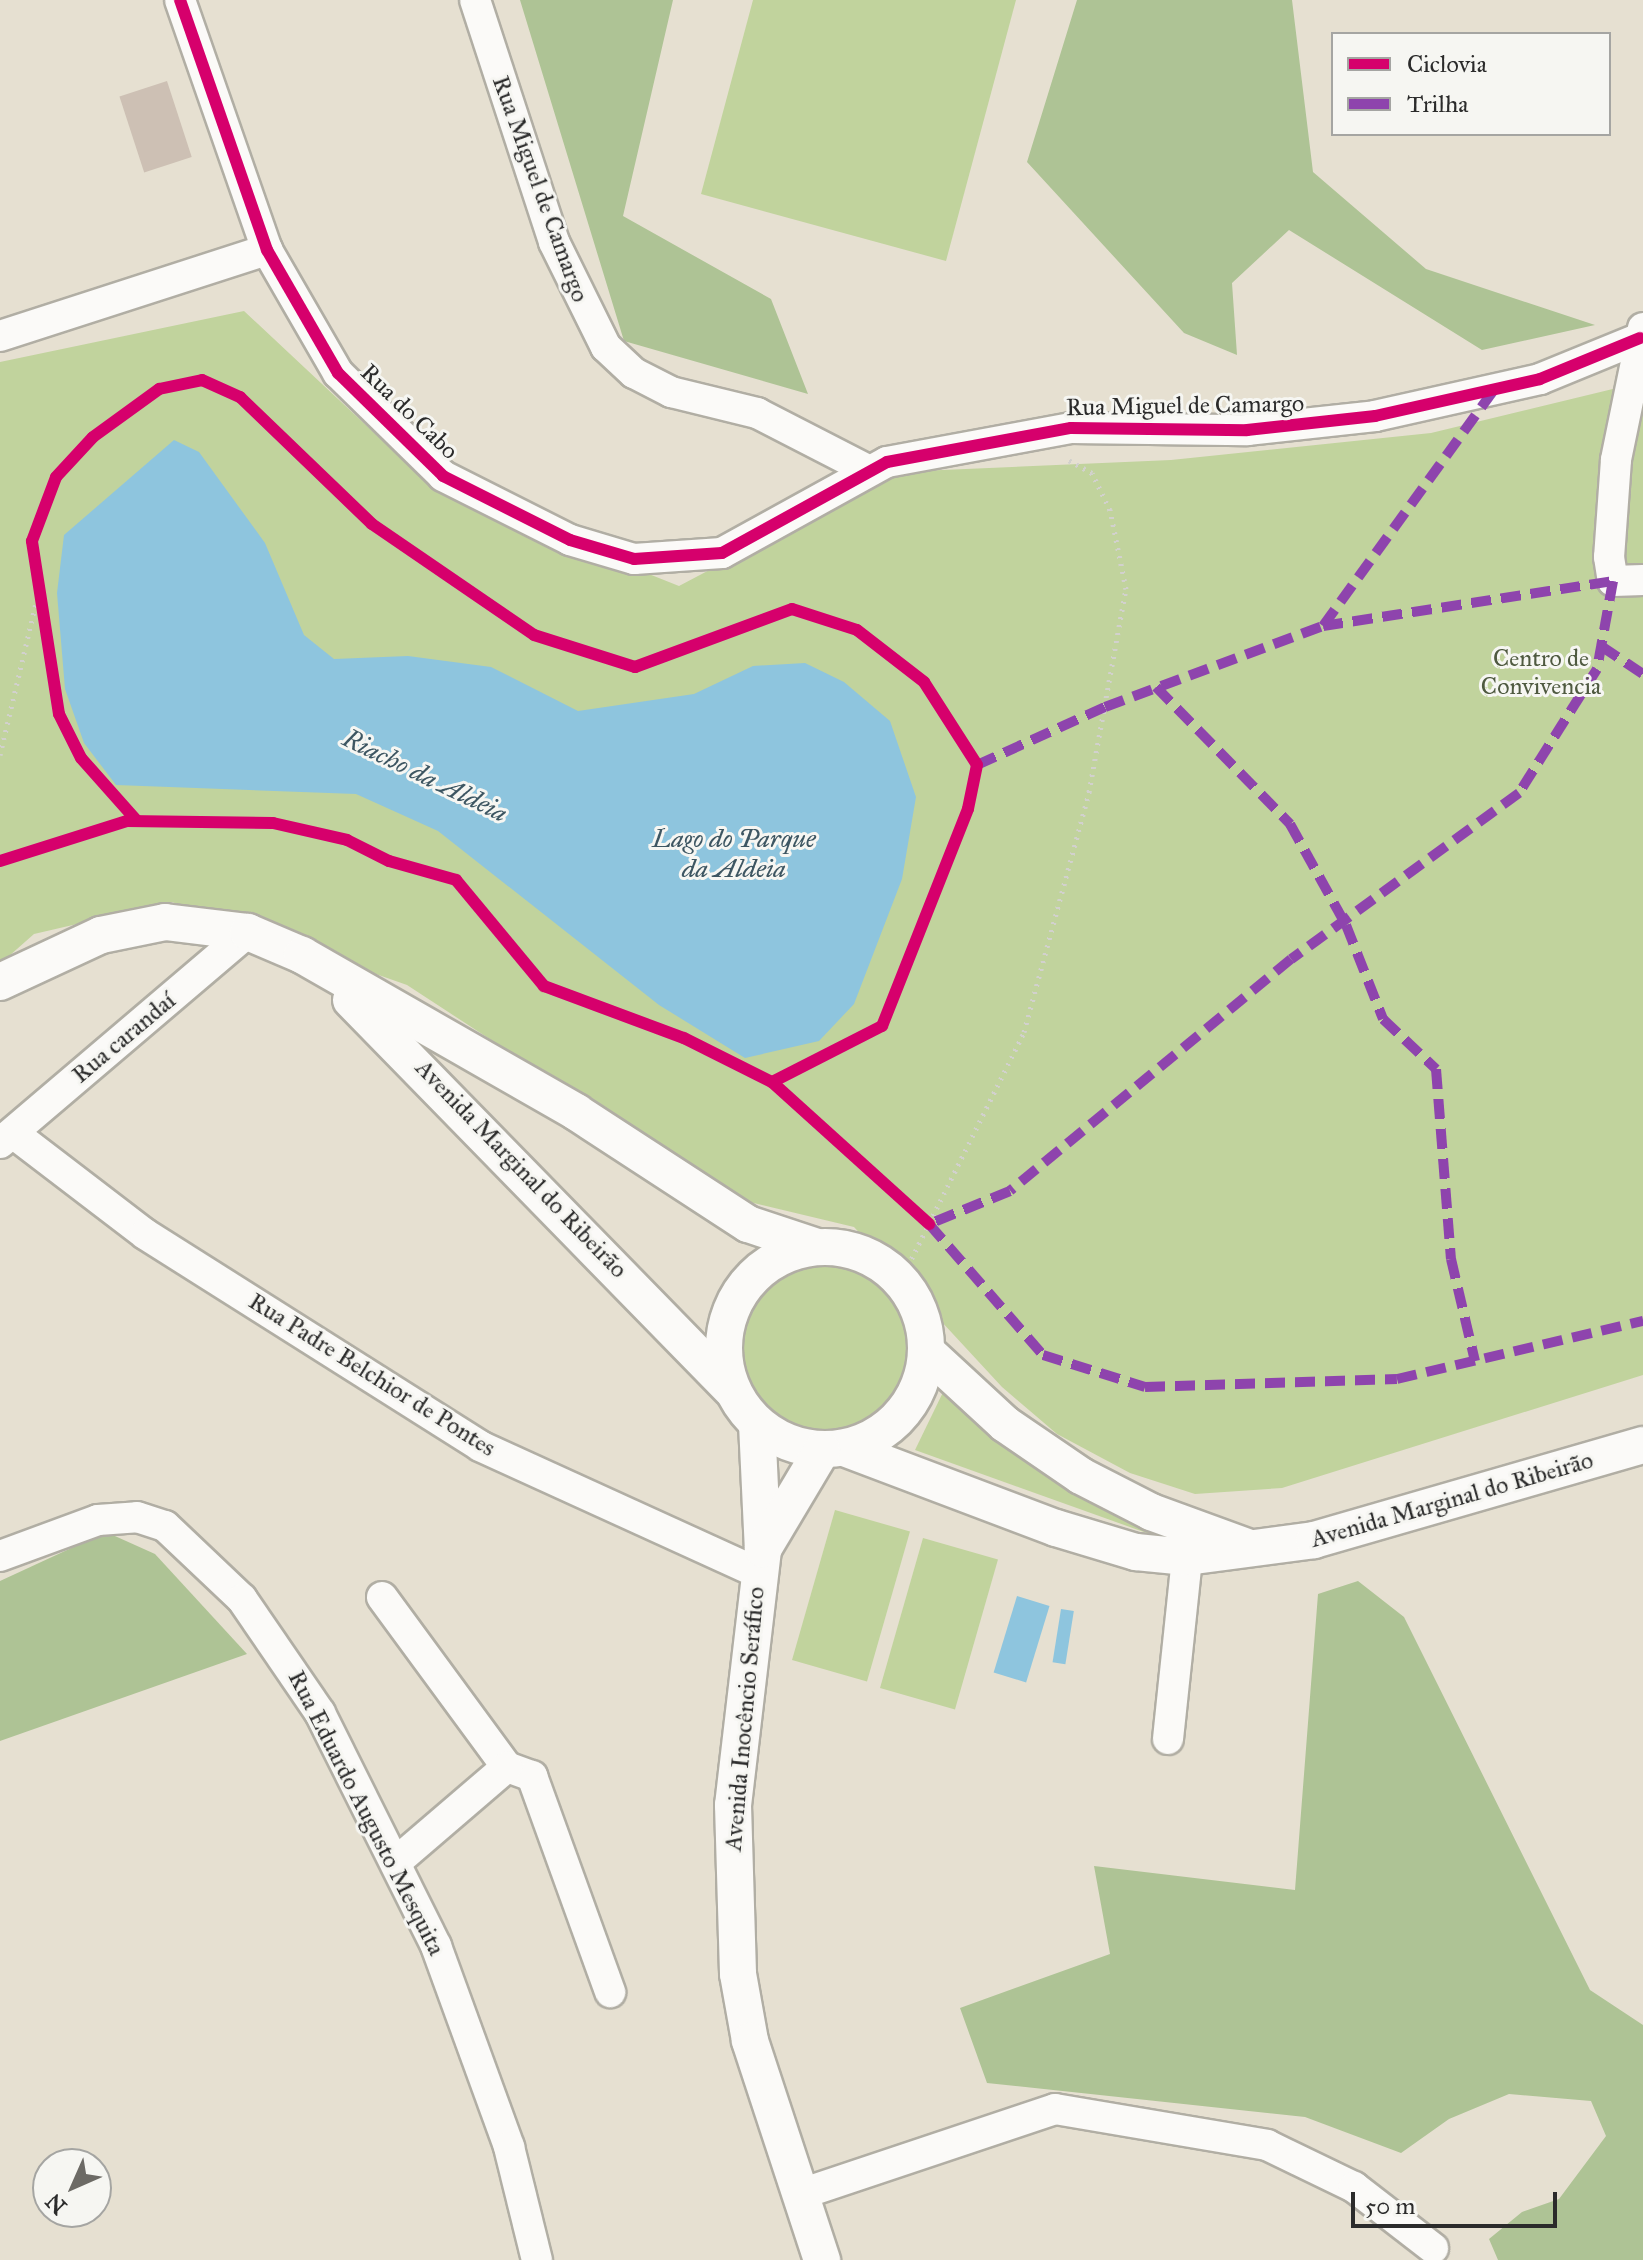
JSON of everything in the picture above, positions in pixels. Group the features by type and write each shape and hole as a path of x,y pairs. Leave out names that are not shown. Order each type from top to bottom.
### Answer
{"main road":[{"name":"Avenida Marginal do Ribeirão","path":"0,982 101,935 165,922 248,932 302,955 576,1112 748,1224 814,1246 876,1259 901,1280 916,1301 927,1352 911,1404 893,1424 833,1449"},
{"name":"Avenida Marginal do Ribeirão","path":"302,955 417,1061 732,1390 757,1424 787,1442 833,1449 1056,1528 1136,1552 1187,1557 1260,1552 1643,1445"},
{"name":"Avenida Marginal do Ribeirão","path":"732,1390 723,1360 736,1297 774,1260 814,1246"},
{"path":"927,1352 1005,1424 1081,1476 1151,1512 1260,1552"},
{"name":"Avenida Inocêncio Seráfico","path":"757,1424 760,1561 733,1805 738,1974 750,2041 822,2260"},
{"name":"Avenida Inocêncio Seráfico","path":"760,1561 833,1449"}],"street":[{"name":"Rua do Cabo","path":"180,0 267,250 338,373 390,428 443,476 570,540 634,559 722,553 866,469"},
{"name":"Rua Miguel de Camargo","path":"475,0 554,242 606,347 634,373 671,392 757,413 866,469 1014,437 1115,426 1247,430 1375,416 1540,379 1642,333"},
{"path":"0,336 267,250"},
{"path":"1642,333 1616,460 1609,557 1613,581 1643,580"},
{"name":"Rua carandaí","path":"7,1138 248,932"},
{"name":"Rua Padre Belchior de Pontes","path":"7,1138 145,1234 480,1446 760,1561"},
{"name":"Rua Eduardo Augusto Mesquita","path":"0,1556 98,1520 137,1517 165,1526 242,1599 285,1655 396,1862 468,2032 509,2147 537,2260"},
{"path":"1168,1739 1187,1557"},
{"path":"382,1597 507,1767 532,1776 610,1992"},
{"path":"396,1862 507,1767"},
{"path":"801,2194 1055,2109 1267,2145 1354,2187 1433,2248"}],"path":[{"path":"901,1280 1024,1032 1089,792 1126,589 1110,510 1092,473 1014,437"},
{"path":"34,585 43,647"},
{"path":"0,755 37,599"},
{"path":"918,1214 929,1224"}],"green space":[{"path":"520,0 673,0 623,216 771,299 808,394 624,341"},
{"path":"753,0 1016,0 946,261 701,194"},
{"path":"1077,0 1292,0 1313,172 1426,269 1595,325 1482,350 1289,230 1232,283 1237,355 1184,333 1027,162"},
{"name":"Centro de Convivencia","path":"244,311 433,488 679,586 896,472 1171,460 1431,433 1621,387 1643,361 1643,1375 1282,1488 1195,1494 1130,1473 1057,1434 1002,1387 854,1227 733,1198 407,985 172,902 34,934 0,964 0,362"},
{"path":"825,1259 859,1266 887,1285 906,1313 913,1347 906,1381 887,1409 859,1428 825,1435 791,1428 763,1409 744,1381 737,1347 744,1313 763,1285 791,1266"},
{"path":"947,1384 1160,1523 1155,1536 915,1450"},
{"path":"835,1510 910,1531 867,1681 792,1660"},
{"path":"106,1532 155,1554 247,1654 0,1741 0,1581"},
{"path":"923,1538 998,1559 955,1709 880,1688"},
{"path":"1358,1581 1404,1617 1590,1990 1643,2025 1643,2260 1498,2260 1489,2239 1522,2212 1559,2199 1606,2136 1591,2101 1509,2094 1449,2119 1401,2153 1305,2117 987,2083 960,2008 1110,1954 1094,1866 1295,1890 1318,1594"}],"water":[{"name":"Lago do Parque da Aldeia","path":"174,440 199,452 265,543 304,635 334,659 408,656 491,667 578,711 694,694 753,666 805,663 844,682 890,721 916,797 902,879 854,1004 819,1041 745,1058 659,1005 438,831 356,794 116,785 84,743 65,689 57,593 64,535"},
{"path":"1017,1596 1050,1606 1026,1682 994,1673"},
{"path":"1061,1609 1074,1611 1065,1664 1053,1662"}],"building":[{"path":"167,81 192,157 144,173 119,96"}],"marked path":[{"path":"1323,626 1494,390"},
{"path":"977,765 1105,707 1323,626 1613,581 1597,669 1519,793 1291,959 1010,1191 929,1224 1043,1355 1145,1387 1397,1379 1643,1321"},
{"path":"1601,646 1643,674"},
{"path":"1156,687 1290,824 1346,925 1383,1019 1436,1069 1451,1259 1475,1361"}],"cycle path":[{"path":"180,0 267,250 338,373 443,476 570,540 634,559 722,553 887,462 1071,428 1247,430 1375,416 1540,379 1640,338"},
{"path":"137,821 81,758 59,714 32,541 56,477 93,437 159,389 202,380 240,397 372,524 534,635 635,667 792,609 857,630 924,682 977,765 968,809 882,1026 772,1082"},
{"path":"0,861 127,821 273,823 347,840 389,861 456,880 544,986 684,1038 772,1082 929,1224"}],"water label":[{"name":"Riacho da Aldeia","path":"425,776"}]}
